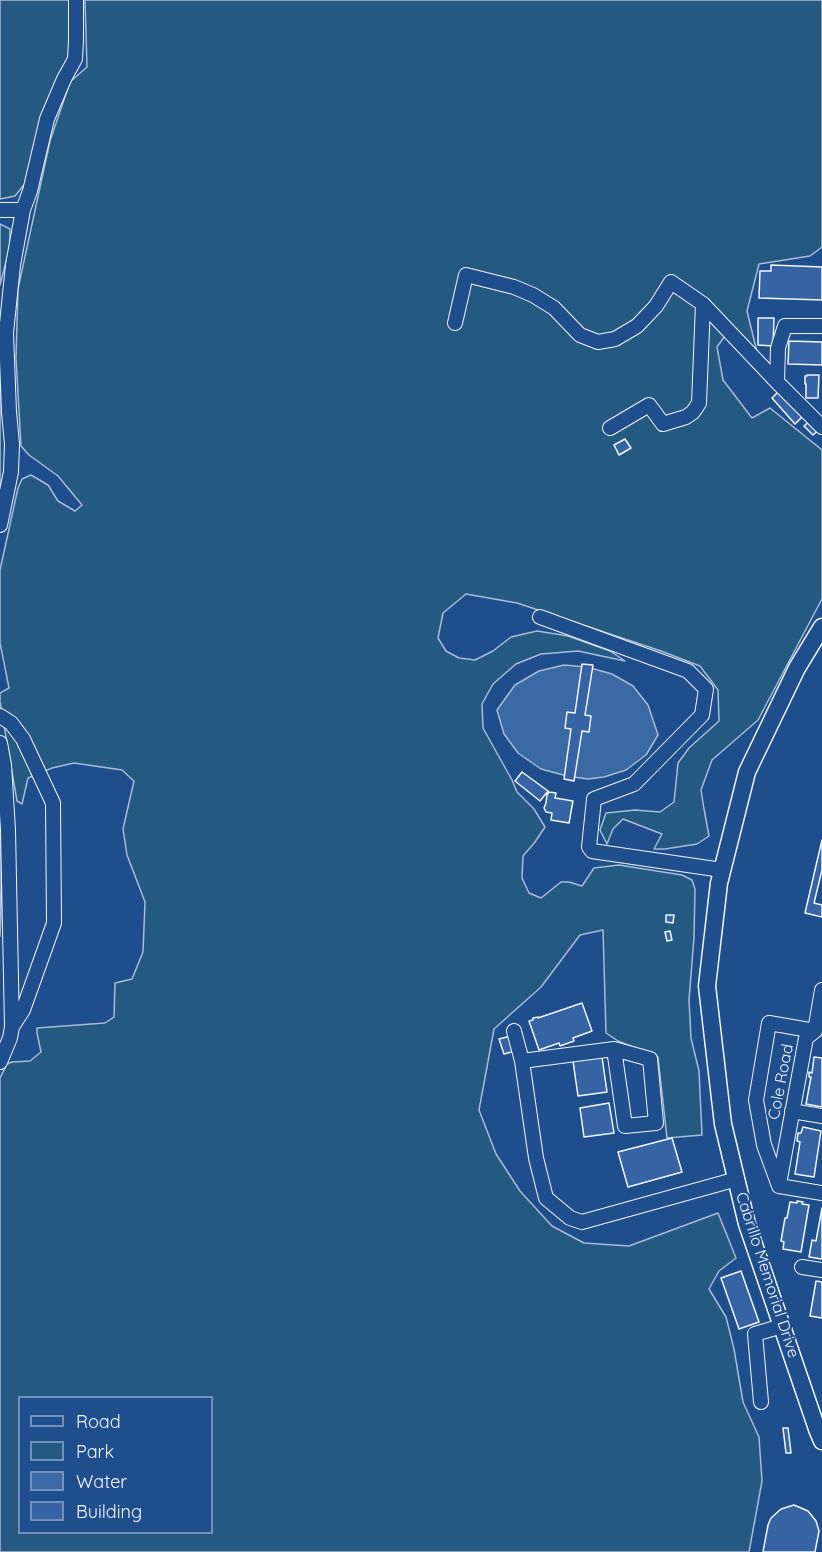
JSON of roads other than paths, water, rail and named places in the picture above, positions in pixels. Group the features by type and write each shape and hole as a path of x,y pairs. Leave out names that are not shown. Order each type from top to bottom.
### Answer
{"main road":[{"name":"Cabrillo Memorial Drive","path":"822,627 797,669 747,772 719,883 707,986 723,1124 747,1224 822,1441"}],"street":[{"path":"0,525 11,472 12,444 6,333 13,265 23,210 47,119 75,59 76,0"},
{"path":"0,210 23,210"},
{"path":"455,323 466,275 514,287 533,295 554,309 580,334 598,342 615,339 637,326 656,306 671,282 703,304 822,427"},
{"path":"610,429 649,405 663,424 686,417 693,412 699,403 703,304"},
{"path":"777,382 778,348 785,326 822,326"},
{"path":"540,617 688,671 706,689 702,715 634,784 594,799 589,847 592,850 722,870"},
{"path":"0,716 11,723 23,739 53,803 54,923 23,1010 12,1028"},
{"path":"0,743 4,765 8,830 12,1028 0,1062"},
{"name":"Cole Road","path":"779,1186 792,1111 814,1037 822,990"},
{"path":"814,1037 769,1023 756,1100 764,1145 779,1186 822,1191"},
{"path":"514,1031 522,1061 536,1158 546,1197 570,1218 582,1222 737,1179"},
{"path":"522,1061 614,1049 650,1059 656,1123 625,1126 614,1049"},
{"path":"792,1111 822,1116"},
{"path":"802,1267 822,1270"},
{"path":"761,1402 755,1334 782,1326"}],"water":[{"path":"564,665 587,667 612,674 633,686 648,705 658,735 646,755 626,770 588,779 541,769 518,753 504,734 497,710 515,685 539,671"}]}
